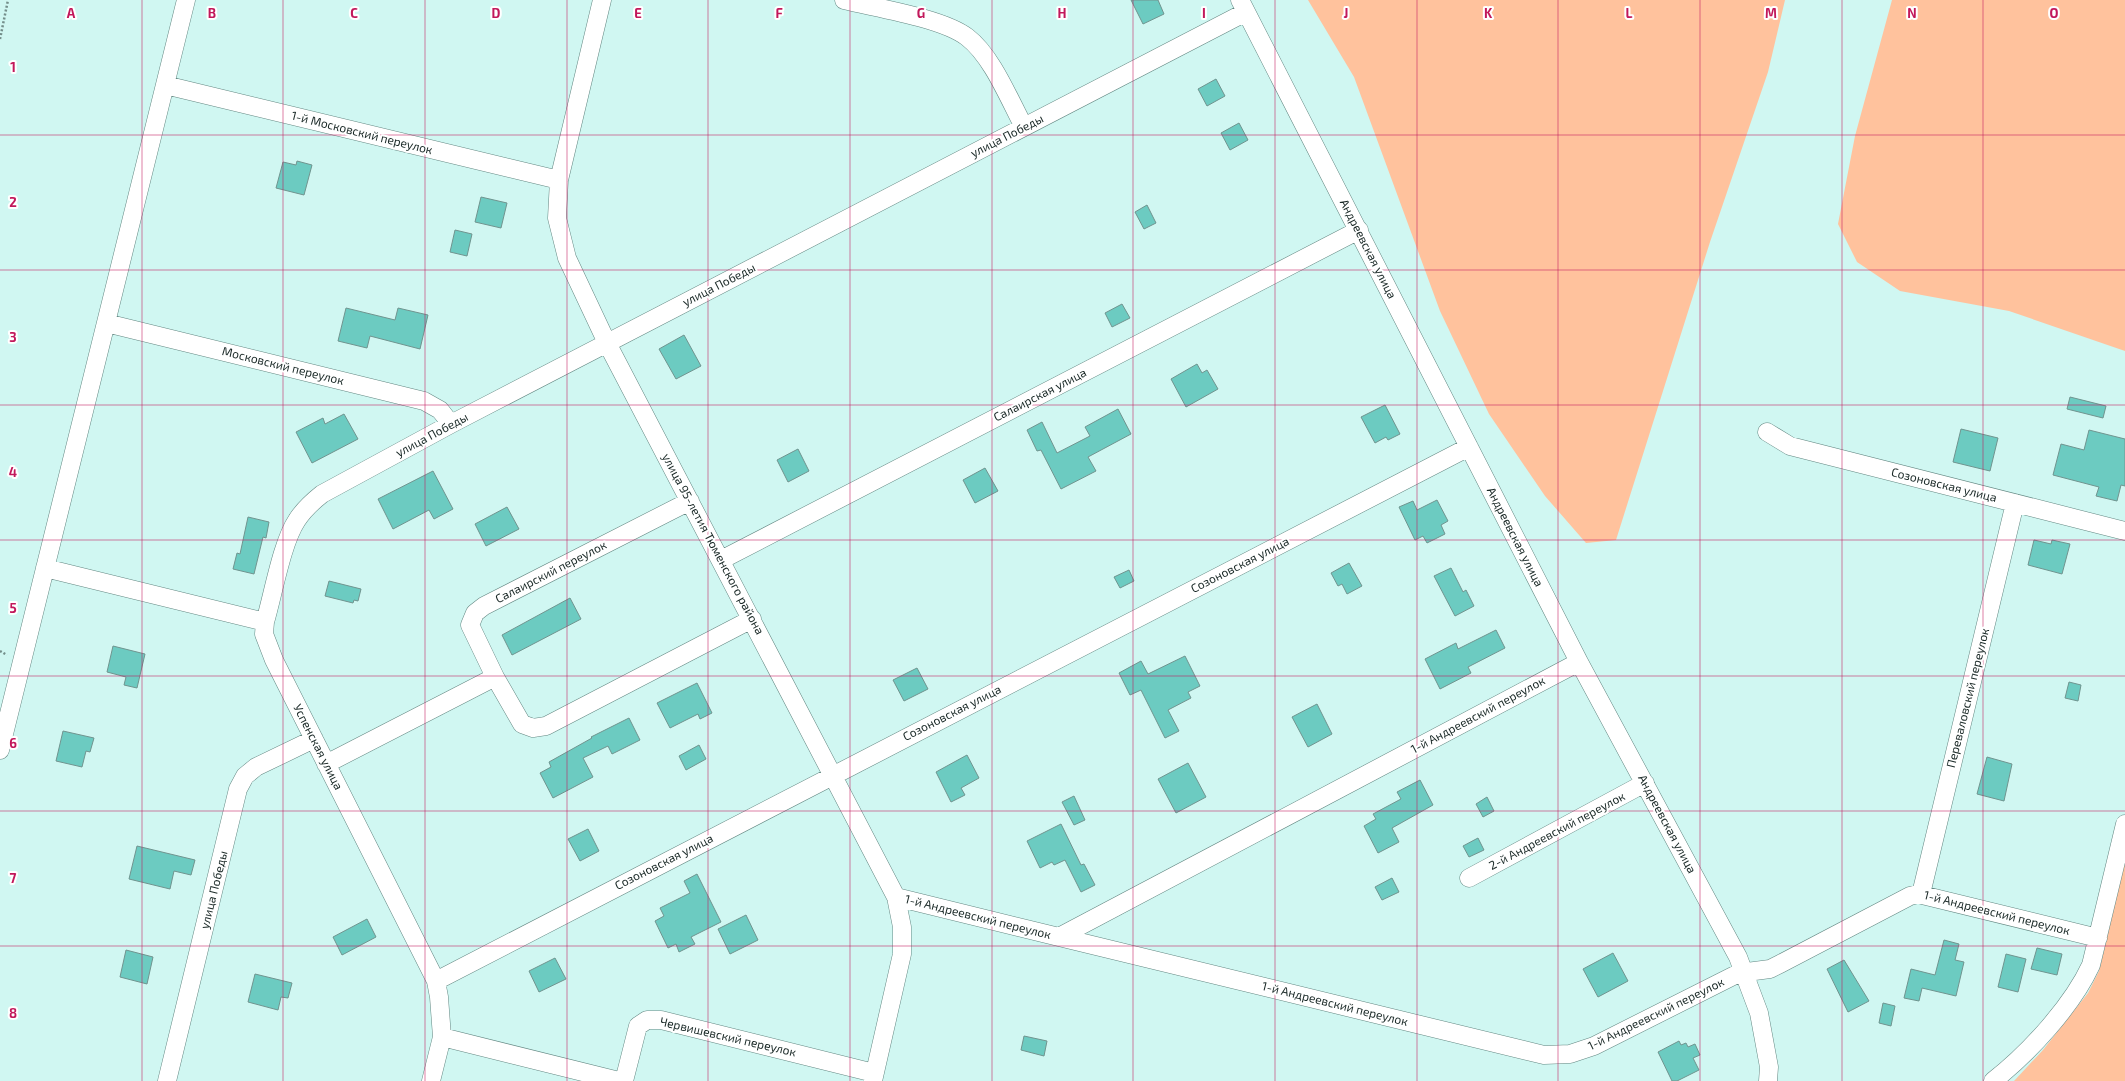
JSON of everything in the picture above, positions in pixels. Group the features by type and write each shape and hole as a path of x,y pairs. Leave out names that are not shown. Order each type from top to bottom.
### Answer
{"street":[{"path":"0,750 186,0"},
{"name":"улица 95-летия Тюменского района","path":"602,0 559,180 557,218 566,258 608,343 896,897 902,927 902,954 873,1077"},
{"path":"844,0 949,26 967,37 982,52 1024,127"},
{"name":"улица Победы","path":"265,622 288,539 296,522 306,508 322,494 451,424 1024,127 1243,6"},
{"name":"Андреевская улица","path":"1243,6 1579,662 1738,957 1759,1013 1769,1067 1768,1081"},
{"name":"1-й Московский переулок","path":"165,86 559,180"},
{"name":"Салаирская улица","path":"721,560 1359,230"},
{"name":"Московский переулок","path":"106,322 424,401 440,410 451,424"},
{"name":"Созоновская улица","path":"1767,432 1790,446 2125,531"},
{"name":"Созоновская улица","path":"436,981 833,774 1469,447"},
{"name":"Салаирский переулок","path":"690,501 484,606 475,613 470,625 496,677 522,724 533,728 546,726 752,619"},
{"name":"Переваловский переулок","path":"1920,894 2015,503"},
{"path":"45,568 265,622"},
{"name":"Успенская улица","path":"265,622 264,634 268,647 436,981 439,997 442,1037 431,1081"},
{"name":"1-й Андреевский переулок","path":"1059,937 1579,662"},
{"path":"326,764 496,677"},
{"name":"улица Победы","path":"167,1081 238,789 245,776 256,767 314,739"},
{"name":"2-й Андреевский переулок","path":"1469,878 1645,783"},
{"path":"1993,1081 2010,1068 2041,1035 2083,982 2091,965 2125,824"},
{"name":"1-й Андреевский переулок","path":"896,897 1544,1055 1570,1054 1605,1042 1739,973 1770,969 1910,896 1920,894 2098,938"},
{"name":"Червишевский переулок","path":"624,1081 638,1026 647,1020 662,1020 873,1077"},
{"path":"442,1037 619,1081"}],"path":[{"path":"0,39 8,0"}],"shaded area":[{"path":"1308,0 1785,0 1768,72 1710,242 1616,540 1586,543 1545,496 1489,414 1440,311 1354,77"},
{"path":"1892,0 2125,0 2125,351 2009,311 1900,291 1857,262 1838,224 1855,136"},
{"path":"2125,861 2125,1081 2014,1081 2043,1050 2088,993 2099,971"}],"building":[{"path":"1131,0 1158,0 1164,14 1143,24"},
{"path":"1216,79 1225,96 1207,106 1198,89"},
{"path":"1239,123 1248,140 1230,150 1221,133"},
{"path":"297,161 312,165 304,195 276,188 283,162 296,165"},
{"path":"481,197 507,203 501,228 475,222"},
{"path":"1147,205 1156,223 1144,229 1135,212"},
{"path":"455,230 472,234 467,256 450,252"},
{"path":"1122,304 1130,318 1112,327 1105,313"},
{"path":"346,308 395,320 398,308 428,315 420,349 370,336 367,348 338,341"},
{"path":"684,335 701,366 676,379 659,349"},
{"path":"1197,364 1202,373 1207,370 1218,389 1186,407 1171,379"},
{"path":"2070,397 2106,406 2103,418 2067,409"},
{"path":"1385,405 1400,434 1388,440 1386,437 1375,443 1361,417"},
{"path":"1118,409 1131,434 1088,457 1096,471 1061,489 1041,450 1037,451 1027,430 1042,422 1057,453 1090,436 1085,427"},
{"path":"344,414 358,439 312,463 296,432 323,418 325,424"},
{"path":"1961,429 1998,438 1990,471 1953,462"},
{"path":"2089,430 2125,439 2125,486 2121,485 2117,501 2096,496 2099,487 2053,475 2061,444 2084,450"},
{"path":"798,449 809,471 788,482 777,460"},
{"path":"985,468 998,491 975,503 963,480"},
{"path":"433,471 453,509 434,519 429,510 393,529 378,499"},
{"path":"1437,500 1448,521 1441,525 1445,534 1427,543 1423,536 1415,540 1399,507 1413,501 1417,510"},
{"path":"507,507 519,529 486,546 475,524"},
{"path":"248,517 269,522 266,538 263,537 254,574 233,569 237,553 240,554"},
{"path":"2034,540 2051,544 2052,540 2070,544 2062,574 2028,565"},
{"path":"1349,563 1362,586 1347,594 1342,584 1338,586 1331,573"},
{"path":"1451,568 1463,592 1466,590 1474,606 1455,616 1434,576"},
{"path":"1129,570 1134,581 1120,588 1114,577"},
{"path":"329,581 361,589 358,601 354,600 353,603 325,596"},
{"path":"570,598 581,619 512,655 502,635"},
{"path":"1496,630 1505,648 1468,667 1471,673 1440,689 1425,659 1456,643 1458,649"},
{"path":"113,646 145,654 137,688 124,685 126,677 107,672"},
{"path":"1185,656 1200,686 1188,692 1191,698 1168,710 1179,731 1165,738 1141,690 1130,695 1119,673 1141,661 1148,674"},
{"path":"917,668 928,689 904,701 893,680"},
{"path":"2069,682 2081,685 2078,701 2065,698"},
{"path":"697,683 712,713 700,719 698,714 670,728 657,703"},
{"path":"1317,704 1332,734 1308,747 1292,717"},
{"path":"629,718 640,740 612,754 608,746 583,758 593,777 553,798 540,773 551,767 549,762 592,738 591,737"},
{"path":"63,731 94,738 90,752 86,751 82,767 56,761"},
{"path":"699,745 706,759 686,770 679,756"},
{"path":"967,755 979,778 961,788 965,795 951,802 936,772"},
{"path":"1987,757 2012,764 2004,801 1977,794"},
{"path":"1188,763 1206,797 1176,813 1158,779"},
{"path":"1420,780 1433,805 1392,828 1399,842 1378,853 1364,826 1376,819 1373,814 1401,799 1397,792"},
{"path":"1074,796 1085,820 1074,825 1062,802"},
{"path":"1487,797 1494,811 1483,817 1476,804"},
{"path":"1061,824 1081,865 1084,864 1095,885 1081,892 1065,860 1054,865 1052,862 1040,868 1027,841"},
{"path":"588,829 599,851 580,861 568,839"},
{"path":"1478,838 1484,850 1469,857 1463,846"},
{"path":"137,846 195,860 191,875 174,871 170,889 129,879"},
{"path":"697,874 721,922 691,937 695,944 679,952 676,944 668,948 655,921 664,916 660,908 690,893 684,881"},
{"path":"1392,878 1399,892 1382,900 1375,887"},
{"path":"746,915 758,940 730,954 718,929"},
{"path":"367,919 376,937 342,955 333,937"},
{"path":"1944,940 1959,944 1955,960 1964,962 1956,996 1922,988 1919,1001 1904,998 1911,969 1935,975"},
{"path":"2037,948 2062,954 2057,975 2031,969"},
{"path":"126,950 153,957 147,984 120,977"},
{"path":"1613,953 1628,981 1598,997 1583,969"},
{"path":"2006,954 2026,959 2018,992 1998,987"},
{"path":"555,958 566,979 539,992 529,971"},
{"path":"1844,960 1869,1001 1848,1012 1827,969"},
{"path":"255,974 292,983 288,998 281,997 278,1010 248,1002"},
{"path":"1883,1003 1895,1006 1891,1026 1879,1023"},
{"path":"1024,1036 1047,1041 1044,1056 1021,1050"},
{"path":"1679,1041 1681,1045 1686,1043 1688,1047 1695,1044 1700,1055 1693,1058 1699,1070 1677,1081 1672,1081 1658,1052"}]}
